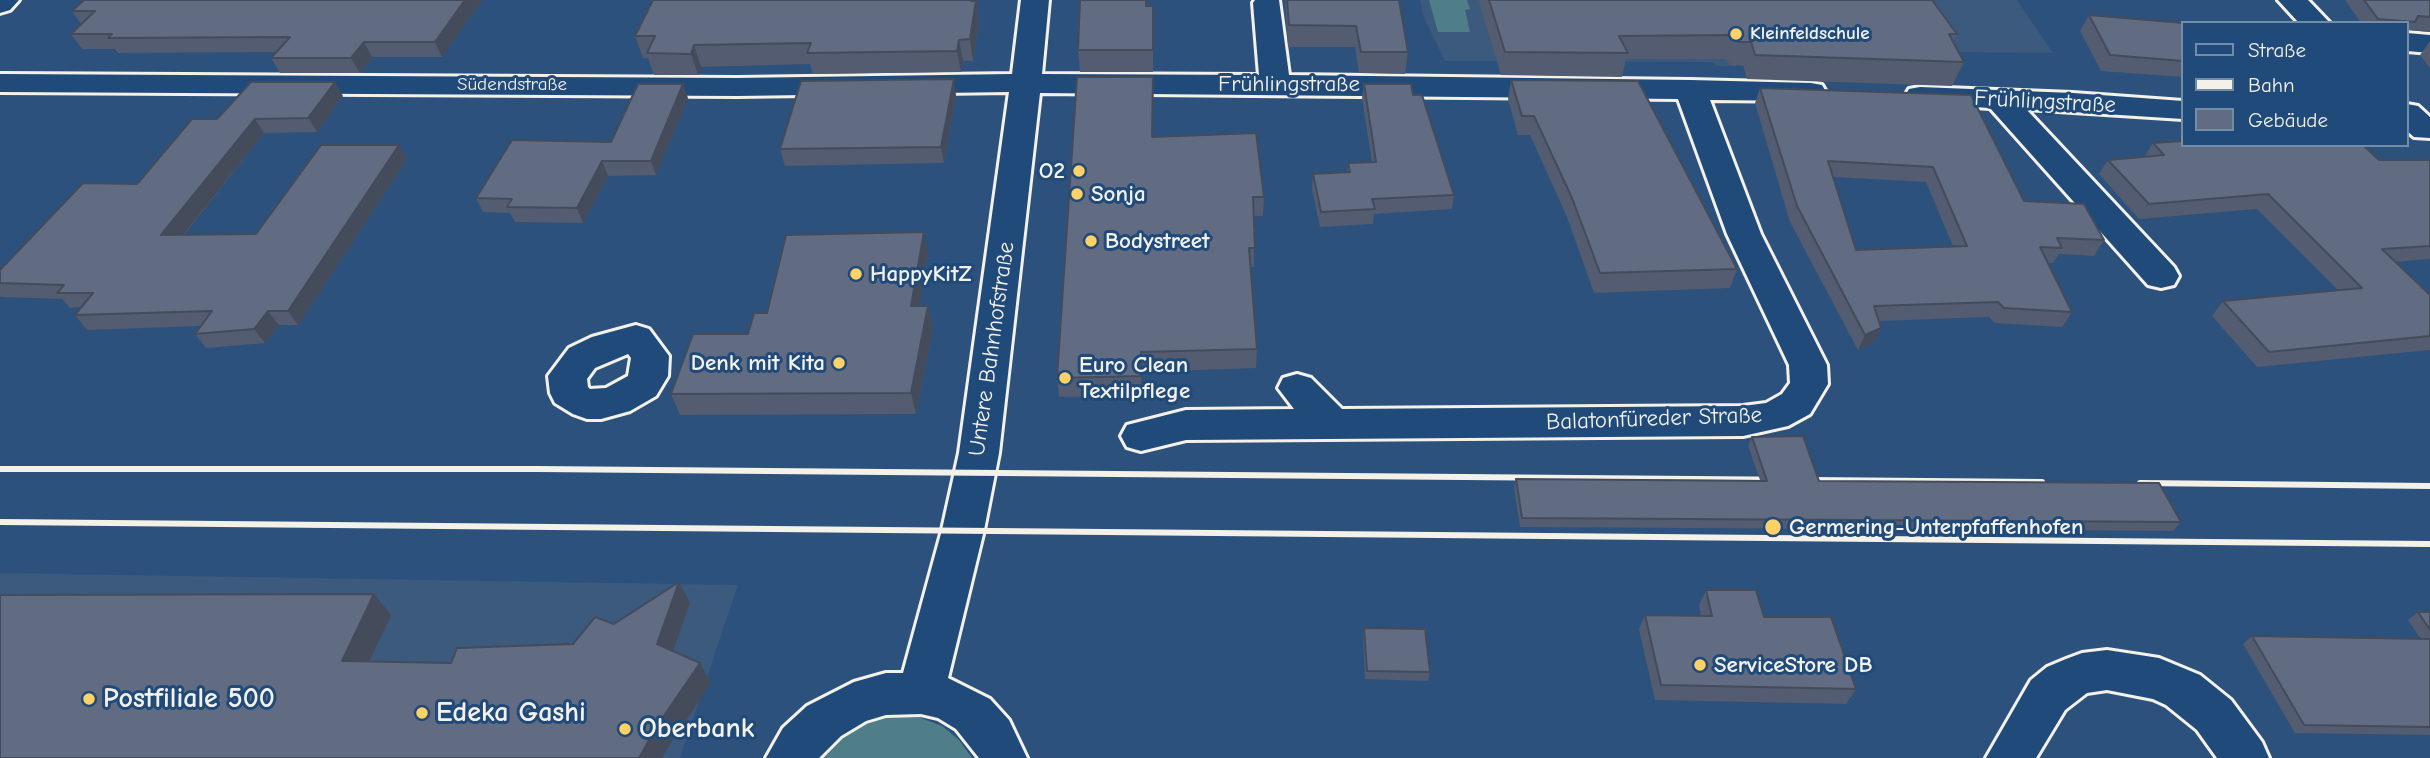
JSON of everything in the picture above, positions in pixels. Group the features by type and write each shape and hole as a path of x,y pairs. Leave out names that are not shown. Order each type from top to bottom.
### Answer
{"street":[{"path":"0,4 5,0"},
{"name":"Untere Bahnhofstraße","path":"921,693 963,530 978,453 1019,145 1035,0"},
{"path":"2292,0 2314,21"},
{"path":"1267,4 1275,83"},
{"path":"2409,42 2430,44"},
{"name":"Südendstraße","path":"0,83 737,87 930,83 1025,85"},
{"name":"Frühlingstraße","path":"1025,85 1275,83 1838,93"},
{"name":"Balatonfüreder Straße","path":"1141,436 1185,425 1743,421 1774,416 1796,404 1809,384 1808,365 1744,234 1690,89"},
{"name":"Frühlingstraße","path":"1892,95 2182,110"},
{"path":"1999,99 2161,276"},
{"path":"1297,388 1334,425"},
{"path":"2010,758 2048,695 2063,682 2082,673 2107,670 2159,679 2183,690 2214,715 2245,758"},
{"path":"790,758 800,744 824,721 855,704 887,694 921,693 948,699 973,714 992,735 1003,758"}],"shaded area":[{"name":"Kleinfeldschule","path":"1420,0 2017,0 2053,53 1943,52 1886,66 1445,61 1423,16"},
{"path":"0,573 738,585 680,758 0,758"}],"green space":[{"path":"1429,0 1467,0 1470,9 1465,10 1470,32 1438,32"},
{"path":"898,716 921,718 942,726 959,740 972,758 814,758 850,728 874,719"}],"building":[{"path":"84,0 465,0 435,42 364,42 351,58 271,58 290,37 108,38 112,34 71,34 95,11 72,11"},
{"path":"653,0 976,1 970,39 959,40 957,51 807,53 811,43 694,45 691,54 647,53 655,36 635,36"},
{"path":"1080,0 1146,0 1146,6 1153,6 1153,50 1078,50"},
{"path":"1287,0 1399,0 1408,52 1361,52 1356,26 1289,25"},
{"name":"Kleinfeldschule","path":"1489,0 1932,0 1957,34 1949,34 1964,62 1755,55 1751,42 1738,42 1734,35 1619,36 1628,53 1505,52"},
{"path":"2364,0 2430,0 2430,17 2418,16 2415,22 2378,19"},
{"path":"2089,15 2182,23 2182,61 2110,55"},
{"path":"1077,77 1153,77 1152,137 1256,133 1264,197 1253,197 1255,248 1249,248 1257,349 1141,352 1141,376 1057,378"},
{"path":"954,79 941,147 780,149 801,81"},
{"path":"1511,80 1638,81 1737,269 1600,273 1572,198 1534,116 1522,116"},
{"path":"251,82 335,82 308,118 255,119 161,235 256,234 321,145 399,145 288,311 268,311 254,329 195,334 212,311 75,315 93,293 57,293 64,285 0,283 0,270 83,183 137,184 192,119 217,119"},
{"path":"638,84 683,84 651,161 602,161 577,208 507,207 512,199 476,198 512,140 611,142"},
{"path":"1364,84 1411,84 1413,95 1422,95 1454,195 1372,199 1375,209 1321,212 1313,174 1350,172 1348,163 1376,162"},
{"path":"1760,88 1971,95 2024,201 2084,204 2104,240 2057,238 2062,248 2040,247 2072,312 2004,308 1998,302 1874,306 1881,328 1865,335 1797,206","holes":["1828,161 1933,167 1967,246 1856,250"]},
{"path":"2182,141 2182,147 2365,147 2379,160 2430,160 2430,246 2382,249 2430,295 2430,336 2269,352 2223,301 2362,288 2268,194 2149,204 2108,160 2164,155 2153,143"},
{"path":"924,232 911,306 928,306 911,393 671,394 693,334 748,334 754,313 767,313 786,235"},
{"path":"1803,436 1819,481 2159,483 2181,522 1522,518 1516,479 1767,481 1752,437"},
{"path":"679,582 657,644 700,663 657,726 639,758 0,758 0,595 374,594 342,661 451,663 457,648 573,644 595,617 614,624"},
{"path":"1706,590 1756,590 1764,617 1831,617 1856,689 1661,685 1645,615 1712,616"},
{"path":"2418,612 2430,612 2430,630"},
{"path":"1364,628 1425,629 1430,672 1367,671"},
{"path":"2252,636 2430,639 2430,727 2304,725"}],"railway":[{"path":"0,469 537,469 2042,482"},
{"path":"2140,483 2430,486"},
{"path":"0,522 2430,544"}],"place":[{"name":"Kleinfeldschule","path":"1736,34"},
{"name":"O2","path":"1079,171"},
{"name":"Sonja","path":"1077,194"},
{"name":"Bodystreet","path":"1091,241"},
{"name":"HappyKitZ","path":"856,274"},
{"name":"Denk mit Kita","path":"839,363"},
{"name":"Euro Clean Textilpflege","path":"1065,378"},
{"name":"Germering-Unterpfaffenhofen","path":"1773,527"},
{"name":"ServiceStore DB","path":"1700,665"},
{"name":"Postfiliale 500","path":"89,699"},
{"name":"Edeka Gashi","path":"422,713"},
{"name":"Oberbank","path":"625,729"}]}
